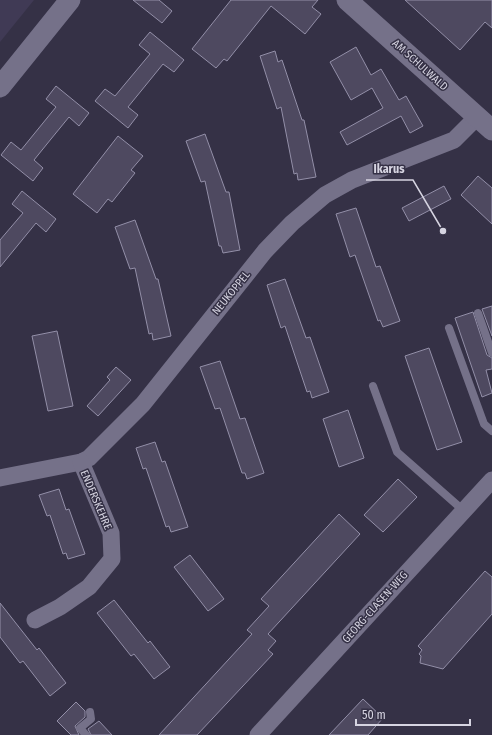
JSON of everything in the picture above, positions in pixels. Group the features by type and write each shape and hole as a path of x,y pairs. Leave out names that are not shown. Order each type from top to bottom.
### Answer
{"street":[{"path":"0,87 70,0"},
{"name":"AM SCHULWALD","path":"347,0 485,124"},
{"name":"NEUKOPPEL","path":"0,478 81,462 89,458 143,404 265,251 292,223 324,195 352,180 454,140 485,124"},
{"name":"ENDERSKEHRE","path":"35,620 60,607 89,587 112,559 111,532 81,462"},
{"name":"GEORG-CLASEN-WEG","path":"258,735 492,480"}],"lane":[{"path":"478,313 492,353"},
{"path":"448,328 484,424 492,431"},
{"path":"373,386 397,452 464,511"},
{"path":"86,735 80,728 91,719 90,712"}],"shaded area":[{"path":"0,0 34,0 0,42"}],"building":[{"path":"133,0 159,0 172,11 162,23"},
{"path":"231,0 318,0 312,7 321,14 305,34 271,6 227,61 224,59 216,68 192,49"},
{"path":"405,0 492,0 492,28 485,22 460,50"},
{"path":"150,32 184,60 174,72 163,64 128,107 138,115 128,128 95,101 105,89 115,96 150,54 139,45"},
{"path":"356,47 371,75 381,69 399,100 406,96 423,126 410,133 401,116 347,145 340,132 383,108 372,88 351,100 330,62"},
{"path":"275,51 278,62 282,60 302,120 304,120 316,177 298,180 297,173 294,174 281,107 277,109 260,56"},
{"path":"56,86 89,113 79,126 69,117 34,160 43,168 33,181 1,155 11,142 21,150 56,107 46,99"},
{"path":"205,134 226,192 229,192 240,250 223,253 221,246 219,246 205,181 201,182 186,141"},
{"path":"118,136 143,156 131,170 135,173 112,202 108,199 97,213 73,194"},
{"path":"478,176 492,188 492,224 461,195"},
{"path":"444,186 451,199 409,221 402,208"},
{"path":"22,191 56,219 46,232 36,223 0,267 0,240 23,213 12,204"},
{"path":"356,208 376,267 380,266 400,321 383,327 380,320 378,321 355,255 350,257 336,214"},
{"path":"135,220 156,279 158,279 171,336 153,340 152,333 149,334 135,268 130,269 115,227"},
{"path":"285,279 306,338 310,337 329,392 312,398 310,391 307,392 285,326 281,328 267,285"},
{"path":"492,306 492,336 482,309"},
{"path":"473,312 487,355 492,358 492,369 486,370 492,393 482,397 455,318"},
{"path":"57,331 73,406 48,411 32,336"},
{"path":"429,348 462,442 437,450 405,356"},
{"path":"220,361 240,419 245,418 264,473 247,479 245,473 242,473 220,408 215,409 200,367"},
{"path":"116,367 131,380 98,416 87,406 110,380 107,377"},
{"path":"348,410 364,458 339,467 323,419"},
{"path":"155,442 162,462 165,461 188,527 171,532 169,526 166,527 146,468 143,469 136,448"},
{"path":"398,479 417,497 383,532 364,515"},
{"path":"59,489 66,510 69,509 85,554 68,559 66,553 63,554 50,515 47,516 39,495"},
{"path":"339,514 360,534 268,634 276,641 268,650 273,654 197,735 159,735 252,634 247,630 269,606 261,599"},
{"path":"190,555 224,599 208,611 174,567"},
{"path":"485,571 492,577 492,614 443,669 420,663 421,656 419,654 422,650 418,646"},
{"path":"114,600 148,643 150,641 170,667 154,679 134,654 131,656 97,613"},
{"path":"0,603 37,650 39,648 66,683 50,696 23,661 20,663 0,637"},
{"path":"363,699 383,718 368,735 329,735"},
{"path":"76,702 85,711 85,717 75,726 79,735 71,735 57,721"},
{"path":"99,721 112,735 91,735 88,729"}],"place":[{"name":"Ikarus","path":"443,231"}]}
